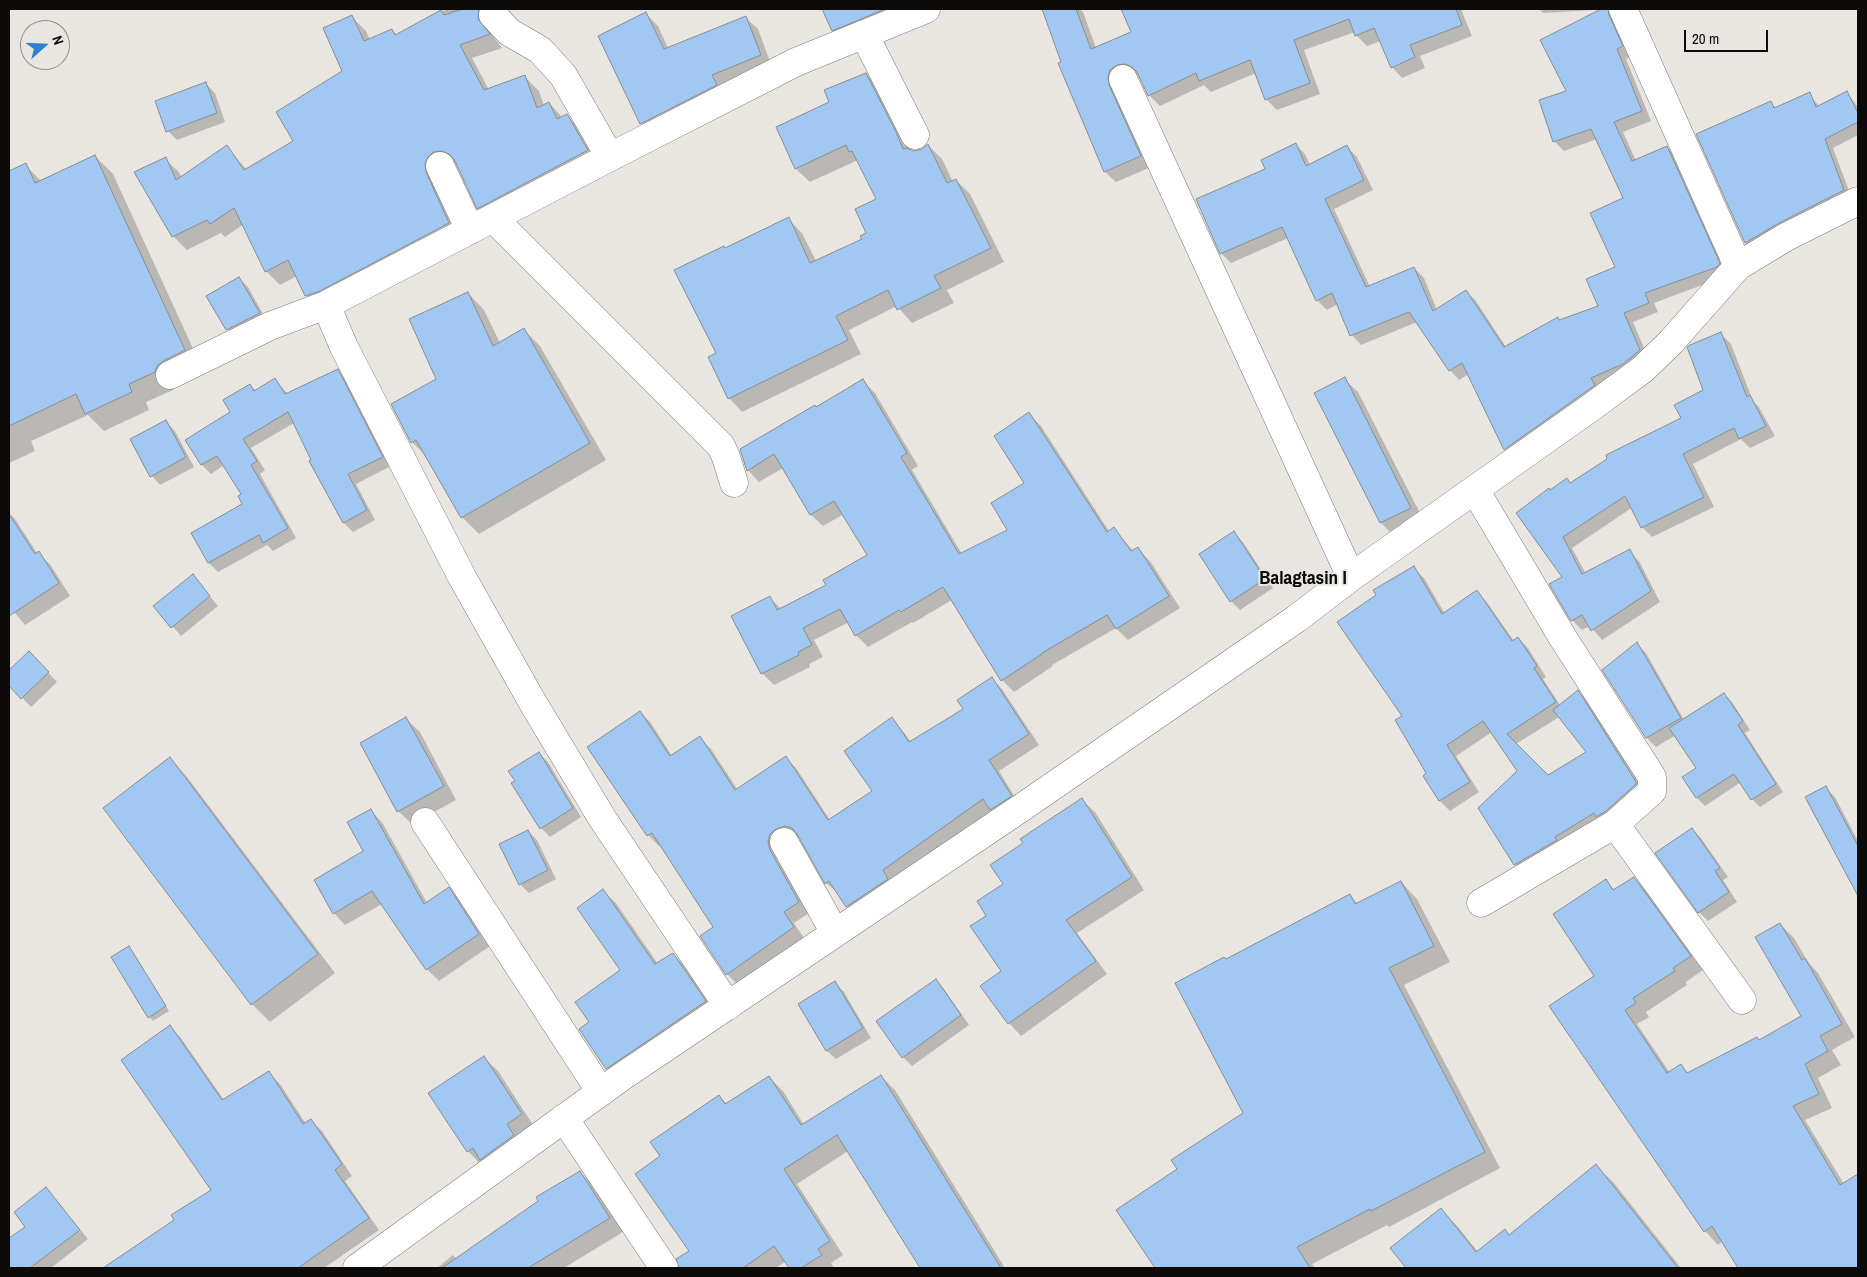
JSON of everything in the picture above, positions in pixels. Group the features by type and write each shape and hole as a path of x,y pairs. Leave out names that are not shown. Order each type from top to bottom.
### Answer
{"street":[{"path":"170,375 270,326 326,305 796,62 926,9"},
{"path":"1624,9 1738,266"},
{"path":"493,15 509,32 540,50 563,75 610,157"},
{"path":"864,34 914,135"},
{"path":"1123,79 1351,577"},
{"path":"440,166 481,224 718,442 726,457 734,483"},
{"path":"357,1268 601,1092 1296,619 1351,577 1643,369 1671,342 1738,266 1786,237 1858,201"},
{"path":"326,305 344,346 462,577 533,703 602,818 728,1006"},
{"path":"1475,490 1563,638 1652,777 1652,791 1615,824 1481,903"},
{"path":"426,822 601,1092"},
{"path":"1615,824 1742,1000"},
{"path":"784,842 835,933"},
{"path":"564,1118 664,1268"}],"building":[{"path":"463,9 479,9 478,19 490,34 460,45 484,90 525,75 537,108 549,102 557,119 567,114 588,150 477,209 454,159 442,151 433,152 425,164 426,172 449,223 320,291 305,296 288,260 265,272 234,208 210,224 207,220 172,237 134,172 166,157 176,180 227,145 244,170 293,141 276,112 342,71 323,28 352,15 364,41 392,29 395,35 441,10 444,15"},
{"path":"822,9 885,9 832,31"},
{"path":"1042,9 1076,9 1091,49 1131,32 1121,9 1456,9 1462,25 1410,45 1415,57 1391,68 1374,28 1355,36 1349,19 1294,40 1310,83 1265,100 1250,60 1199,81 1196,73 1148,96 1137,72 1132,67 1125,64 1117,65 1110,70 1108,77 1109,85 1141,156 1104,172 1058,63 1061,62"},
{"path":"1601,9 1608,9 1623,46 1617,49 1642,111 1614,122 1632,161 1667,146 1720,263 1717,267 1645,293 1649,303 1624,313 1640,350 1623,364 1591,378 1595,385 1504,450 1462,363 1449,371 1409,312 1350,336 1332,293 1316,301 1282,227 1220,254 1196,199 1265,169 1261,160 1296,143 1306,166 1347,145 1364,180 1325,199 1366,287 1414,267 1433,311 1466,290 1504,347 1558,317 1559,320 1598,306 1586,279 1615,267 1590,213 1623,198 1591,129 1553,142 1539,100 1566,91 1540,40"},
{"path":"646,12 664,49 746,16 761,55 712,75 717,85 640,124 598,36"},
{"path":"866,73 903,149 906,148 914,151 922,149 928,144 947,183 956,179 991,248 934,276 941,288 897,310 888,290 836,316 848,340 728,399 708,357 716,353 674,270 789,217 810,263 862,239 860,236 866,233 855,209 876,199 852,151 849,152 846,145 795,169 776,127 829,102 824,90"},
{"path":"206,82 217,113 166,132 155,101"},
{"path":"1847,91 1858,113 1858,122 1825,139 1844,190 1779,223 1745,243 1696,134 1771,101 1774,108 1810,92 1816,107"},
{"path":"95,155 185,350 163,361 157,366 155,372 129,384 132,392 85,414 76,394 9,426 9,171 26,163 35,183"},
{"path":"239,277 260,313 226,330 206,296"},
{"path":"468,292 493,346 524,328 590,443 461,518 416,440 411,443 391,404 436,379 409,319"},
{"path":"1721,332 1747,397 1750,395 1766,426 1739,439 1734,428 1683,454 1704,497 1641,528 1625,496 1563,537 1582,574 1630,549 1651,591 1591,631 1582,615 1571,621 1549,584 1562,577 1516,513 1549,488 1550,490 1567,478 1570,483 1607,459 1606,455 1681,418 1674,405 1703,390 1687,347"},
{"path":"338,369 383,457 348,474 367,510 343,523 309,461 311,460 288,412 243,439 257,461 251,465 288,528 263,543 259,535 208,563 191,533 242,504 238,496 241,494 217,456 201,465 185,440 230,412 223,400 250,384 254,391 275,378 285,394"},
{"path":"1345,377 1411,508 1380,523 1314,393"},
{"path":"863,379 907,453 901,457 959,554 1007,530 991,503 1024,483 994,436 1029,412 1107,532 1114,527 1131,551 1138,547 1169,596 1116,629 1107,615 1042,653 1001,681 943,587 855,636 840,609 803,628 812,645 798,652 799,655 761,674 731,616 770,596 777,610 826,585 823,580 867,555 834,501 810,515 774,454 747,471 740,449"},
{"path":"166,420 186,457 150,477 130,439"},
{"path":"9,514 35,554 39,551 59,583 9,616"},
{"path":"1234,531 1265,579 1230,602 1199,554"},
{"path":"1414,566 1442,614 1477,590 1512,641 1518,637 1537,666 1534,668 1556,702 1507,734 1548,775 1586,752 1553,710 1578,690 1636,782 1606,811 1596,817 1594,813 1555,837 1557,840 1514,865 1478,808 1517,771 1483,721 1447,745 1470,782 1439,801 1423,776 1426,773 1395,720 1402,716 1337,622 1376,595 1373,590"},
{"path":"193,574 210,596 171,628 153,606"},
{"path":"1637,642 1681,718 1646,738 1602,670"},
{"path":"29,651 49,672 21,699 9,686 9,670"},
{"path":"992,677 1029,734 989,760 1012,796 990,810 983,799 883,870 888,879 846,907 829,881 825,884 792,828 785,826 776,829 770,834 768,842 770,850 799,902 784,912 794,927 726,975 700,936 713,927 652,833 647,836 587,747 640,711 670,756 700,736 735,790 786,756 828,820 872,791 844,751 892,717 909,742 963,709 957,700"},
{"path":"1724,693 1743,721 1738,725 1776,784 1751,800 1734,774 1696,798 1682,777 1696,768 1669,728"},
{"path":"406,717 444,786 397,812 360,743"},
{"path":"539,752 573,808 540,829 511,783 515,781 508,771"},
{"path":"170,757 318,954 251,1005 103,808"},
{"path":"1826,786 1858,846 1858,896 1805,797"},
{"path":"1082,798 1132,877 1066,920 1096,961 1008,1024 980,986 1001,971 970,926 986,916 977,901 1003,884 990,865 1023,843 1020,839"},
{"path":"371,809 424,904 449,887 479,934 426,970 372,891 333,914 314,880 363,851 347,822"},
{"path":"1692,828 1720,868 1715,871 1729,892 1698,913 1655,853"},
{"path":"528,830 548,870 519,885 499,844"},
{"path":"1634,877 1691,956 1673,968 1675,971 1633,998 1636,1003 1625,1010 1667,1073 1681,1064 1687,1073 1757,1037 1759,1040 1801,1016 1755,937 1780,923 1802,960 1805,958 1842,1024 1820,1036 1828,1051 1805,1064 1819,1094 1793,1106 1840,1185 1858,1174 1858,1268 1738,1268 1712,1226 1704,1232 1549,1006 1594,976 1553,914 1606,879 1613,890"},
{"path":"1401,881 1434,946 1389,968 1485,1152 1297,1247 1310,1268 1155,1268 1116,1210 1177,1169 1171,1160 1243,1113 1175,983 1224,957 1226,959 1350,894 1355,904"},
{"path":"603,889 655,964 673,953 706,1001 606,1069 579,1029 589,1022 575,1002 620,970 577,908"},
{"path":"129,946 166,1006 148,1018 111,957"},
{"path":"936,979 961,1015 902,1058 876,1021"},
{"path":"835,981 863,1028 826,1051 798,1004"},
{"path":"170,1025 222,1100 269,1071 303,1124 311,1119 342,1164 335,1170 369,1218 298,1268 103,1268 174,1220 171,1215 211,1190 121,1060"},
{"path":"484,1056 522,1114 507,1124 514,1135 480,1160 473,1148 467,1152 428,1093"},
{"path":"881,1075 1001,1268 920,1268 837,1135 784,1169 830,1241 818,1249 822,1255 801,1268 789,1268 774,1246 743,1268 679,1268 676,1259 689,1251 635,1174 660,1156 650,1142 719,1095 725,1104 769,1076 801,1125"},
{"path":"1596,1164 1678,1268 1406,1268 1390,1248 1441,1208 1476,1252 1505,1229 1509,1235"},
{"path":"580,1171 610,1218 528,1268 442,1268 538,1201 536,1197"},
{"path":"46,1187 80,1230 30,1268 9,1268 9,1238 25,1227 14,1212"}],"district":[{"name":"Balagtasin I","path":"1303,579"}]}
